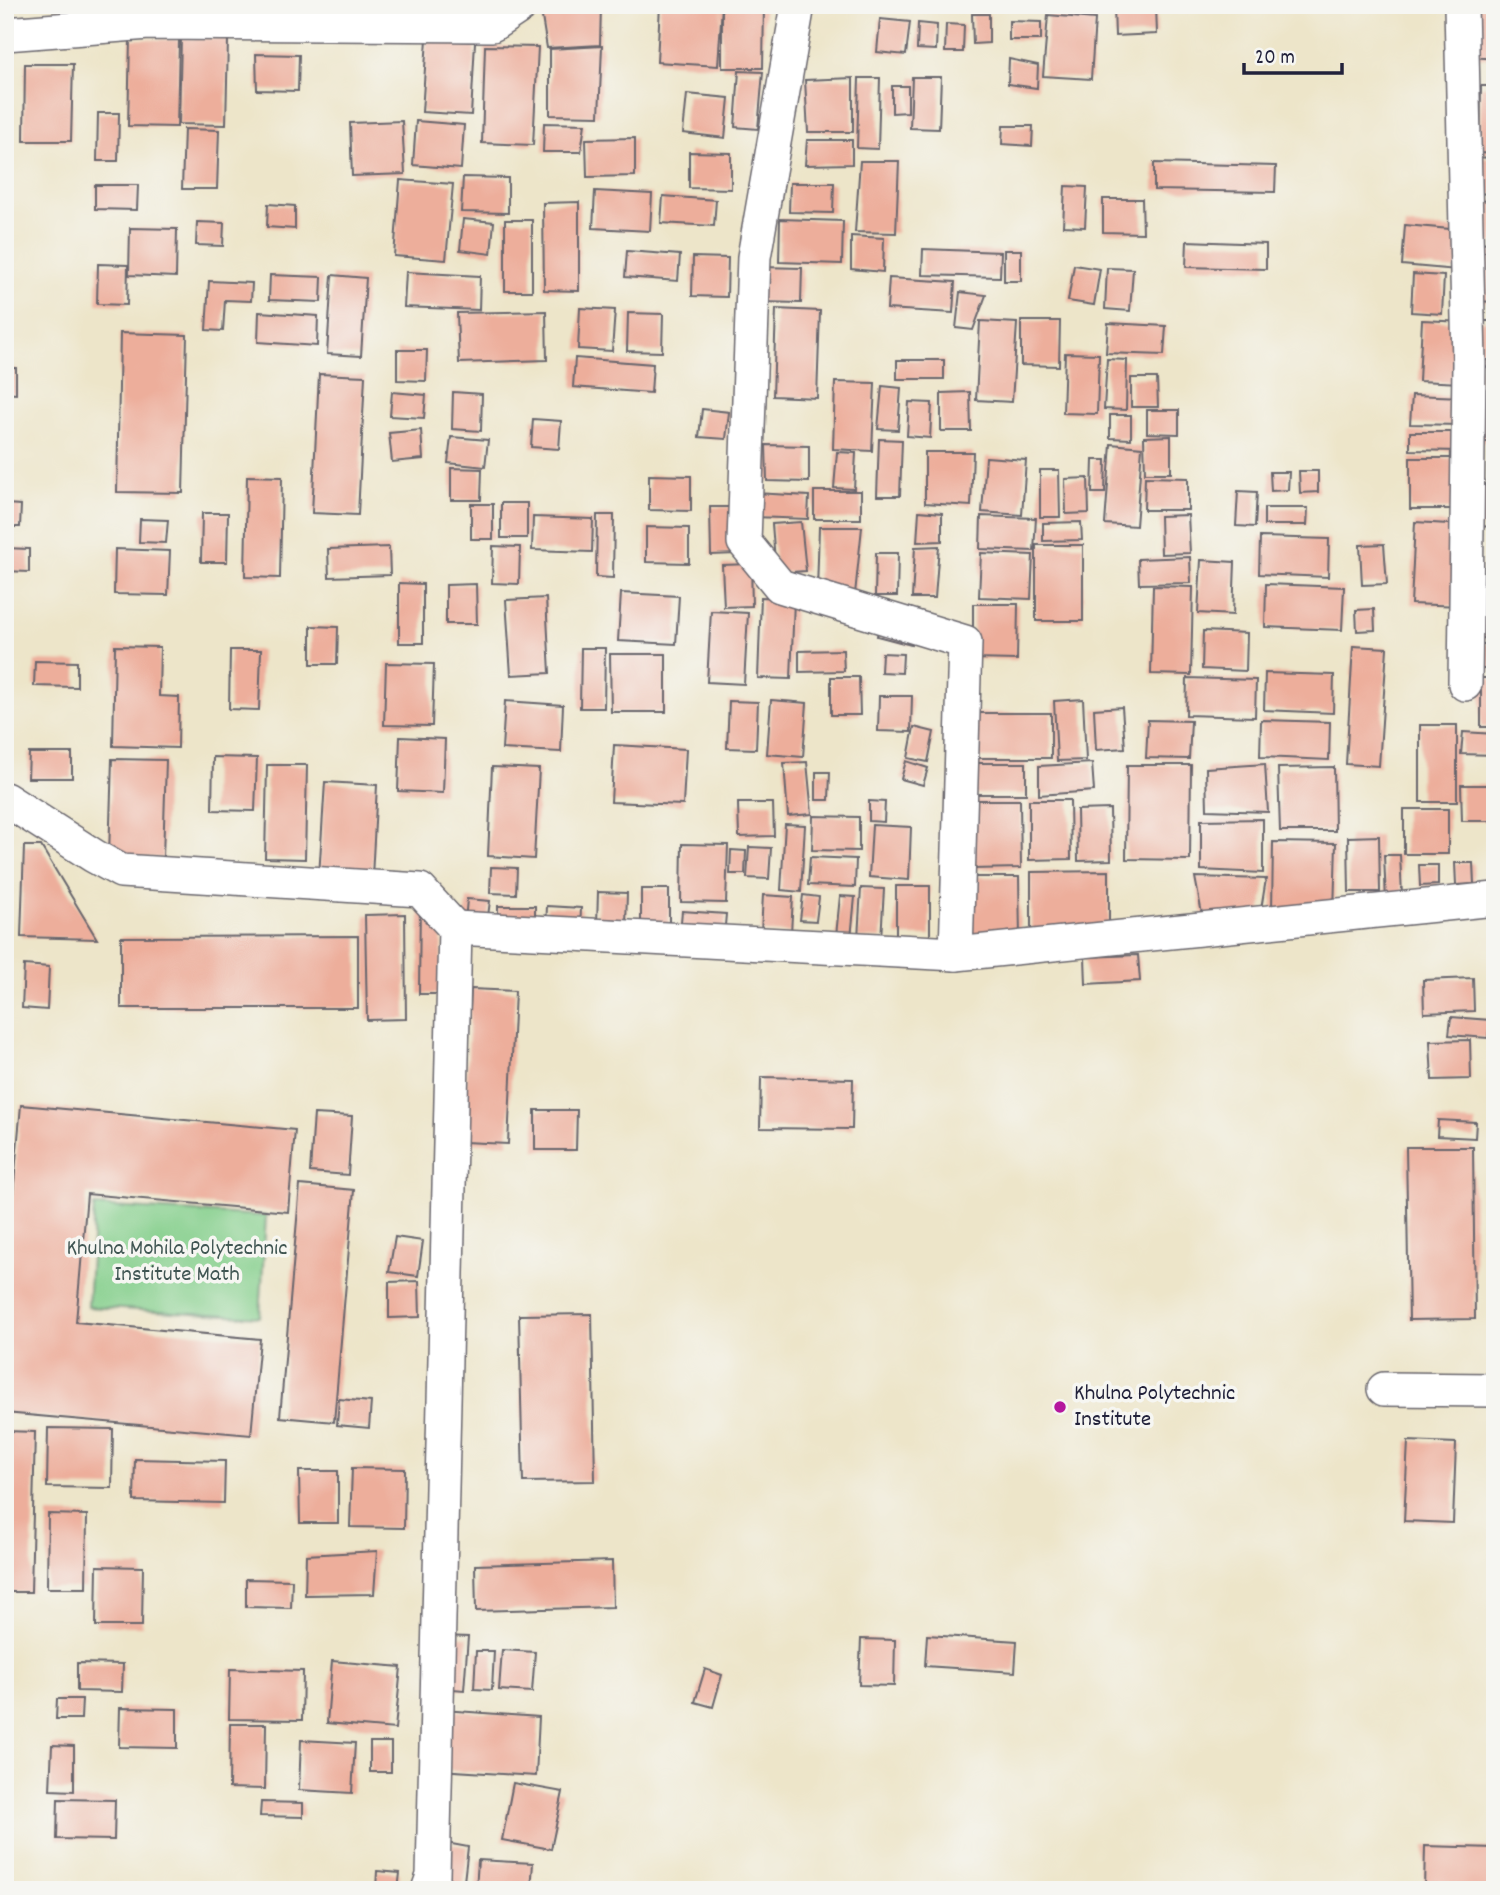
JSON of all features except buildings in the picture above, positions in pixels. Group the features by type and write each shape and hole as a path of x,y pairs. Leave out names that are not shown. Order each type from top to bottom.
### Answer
{"street":[{"path":"5,34 149,23 492,25 522,5"},
{"path":"798,5 754,257 744,542 780,586 964,642 956,954"},
{"path":"1461,5 1482,362 1465,684"},
{"path":"5,799 121,871 420,890 455,928 433,1876 428,1890"},
{"path":"455,928 956,954 1495,899"},
{"path":"1384,1389 1495,1390"}],"green space":[{"name":"Khulna Mohila Polytechnic Institute Math","path":"94,1206 266,1216 260,1317 88,1307"}],"place":[{"name":"Khulna Polytechnic Institute","path":"1060,1407"}]}
